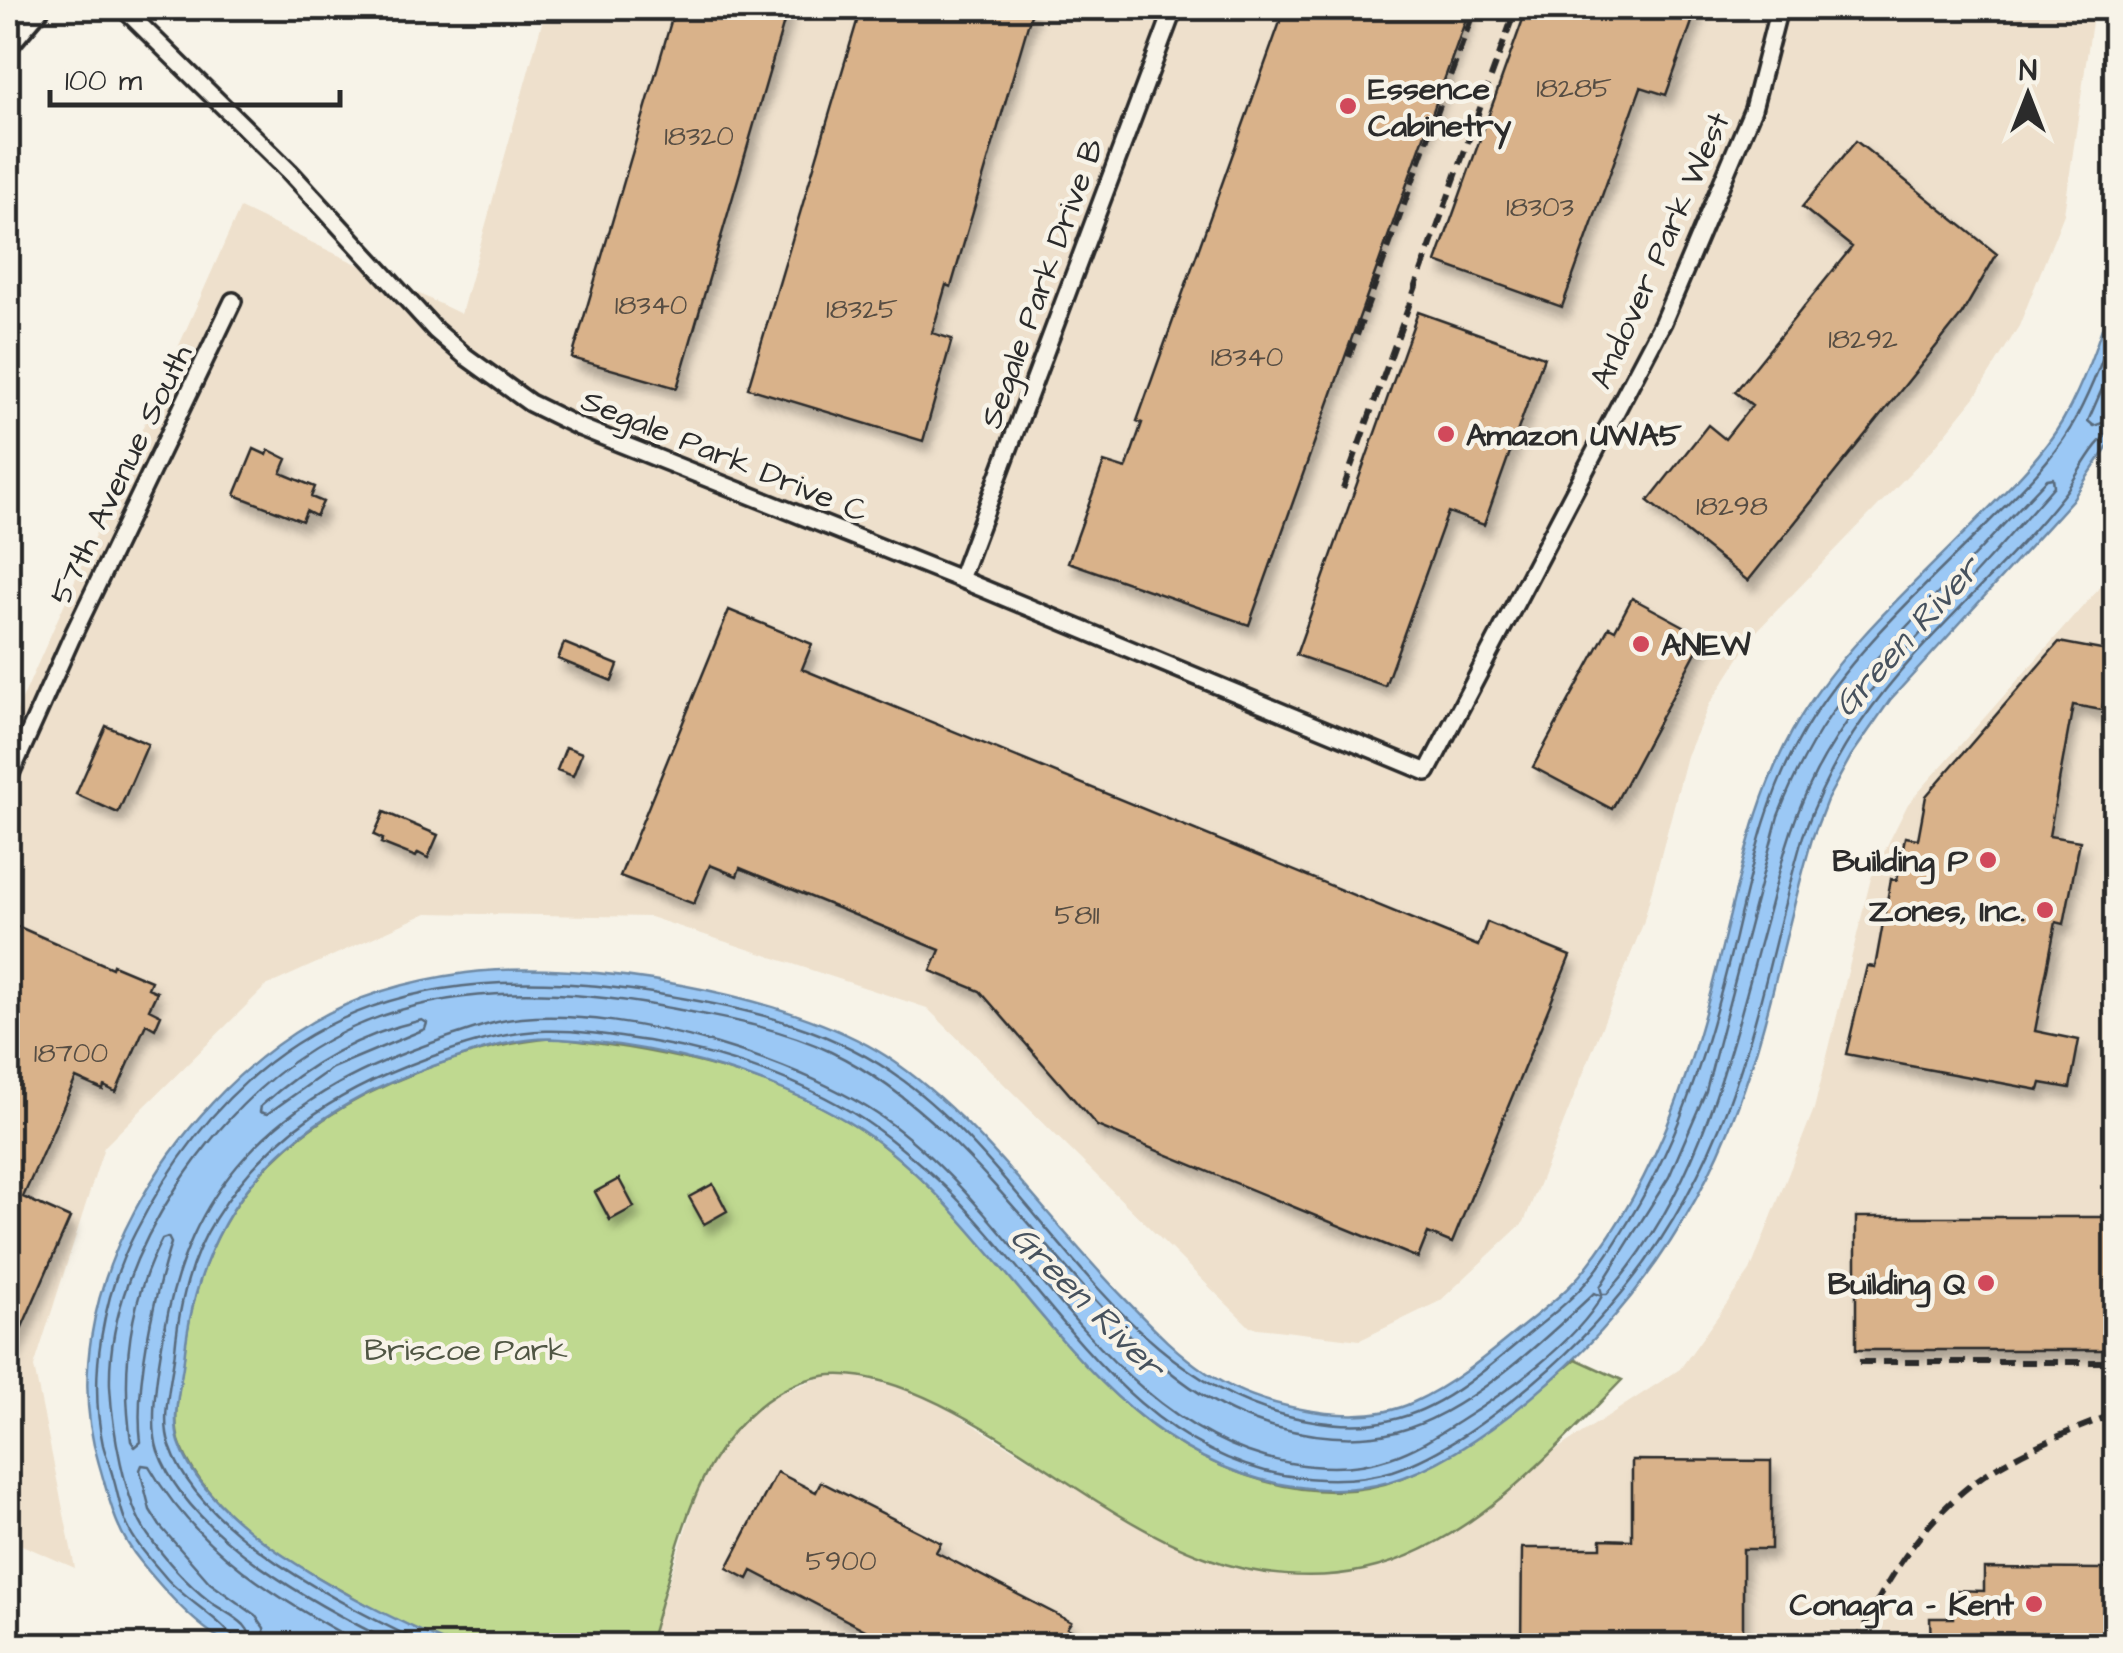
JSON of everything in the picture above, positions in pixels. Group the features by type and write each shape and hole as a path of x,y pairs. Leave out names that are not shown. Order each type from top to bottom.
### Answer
{"main road":[{"path":"8,42 37,8"}],"street":[{"name":"Segale Park Drive C","path":"123,8 289,171 434,330 530,402 578,428 960,579 1427,772"},
{"name":"Segale Park Drive B","path":"960,579 1174,8"},
{"name":"Andover Park West","path":"1427,772 1663,322 1753,109 1779,8"},
{"name":"57th Avenue South","path":"8,780 233,301"}],"shaded area":[{"path":"546,8 2094,8 2064,214 2019,326 1975,397 1933,449 1756,632 1709,705 1687,756 1643,924 1524,1222 1440,1301 1360,1340 1250,1327 927,1008 650,917 427,913 266,986 104,1147 34,1367 75,1568 8,1539 8,731 240,208 461,314"},
{"path":"2115,570 2115,1645 648,1646 696,1497 711,1464 732,1432 753,1411 774,1395 824,1376 855,1376 910,1390 1138,1526 1205,1558 1257,1571 1311,1575 1364,1570 1393,1561 1520,1480 1551,1453 1680,1369 1750,1271 1814,1109 1871,878 1908,804"}],"green space":[{"name":"Briscoe Park","path":"554,1038 639,1050 725,1069 807,1100 845,1120 902,1161 942,1199 1070,1348 1141,1417 1198,1455 1265,1481 1334,1491 1402,1478 1472,1441 1576,1359 1622,1380 1536,1467 1473,1519 1438,1541 1364,1570 1305,1576 1245,1569 1193,1553 1125,1519 1004,1440 929,1399 892,1384 856,1376 823,1376 789,1387 759,1406 713,1461 684,1526 648,1646 472,1647 437,1641 313,1575 268,1545 226,1510 192,1469 178,1436 176,1413 193,1304 208,1257 229,1216 256,1179 325,1118 368,1094 449,1060"}],"water":[{"name":"Green River","path":"2115,286 2115,435 2072,500 1890,700 1851,756 1827,800 1812,839 1749,1073 1721,1149 1701,1189 1654,1265 1598,1335 1532,1397 1465,1447 1408,1475 1348,1489 1280,1484 1214,1463 1157,1430 1106,1386 925,1182 874,1139 841,1118 765,1083 682,1057 599,1043 529,1040 468,1054 387,1084 298,1137 263,1171 233,1209 210,1253 194,1303 177,1400 179,1442 195,1475 222,1506 296,1564 380,1611 452,1645 235,1645 222,1640 183,1610 132,1550 119,1527 99,1464 88,1401 91,1337 107,1273 134,1212 170,1154 213,1102 261,1057 312,1022 367,996 466,973 566,971 683,985 796,1014 845,1034 886,1056 952,1109 1145,1320 1185,1357 1220,1381 1279,1404 1348,1414 1393,1410 1442,1387 1562,1294 1612,1232 1655,1154 1688,1070 1753,825 1785,744 1839,663 2045,446 2079,388"}],"building":[{"path":"675,8 788,8 677,388 572,358"},
{"path":"861,8 1033,8 951,287 946,285 932,333 952,339 923,441 748,388"},
{"path":"1285,8 1470,8 1249,625 1068,562 1104,462 1126,469 1142,423 1137,421"},
{"path":"1527,8 1697,8 1666,95 1641,87 1562,307 1436,262"},
{"path":"1856,141 1997,254 1962,314 1748,581 1648,501 1708,425 1725,439 1752,405 1735,392 1852,247 1802,207"},
{"name":"Amazon UWA5","path":"1418,312 1544,357 1484,525 1448,512 1385,686 1296,655"},
{"path":"254,449 267,455 269,450 287,459 281,473 315,487 311,497 323,502 316,516 306,511 302,521 235,495"},
{"path":"1632,598 1704,637 1612,809 1533,767 1609,627 1615,630"},
{"path":"729,610 812,644 802,669 1478,946 1487,922 1570,956 1452,1243 1428,1233 1418,1258 1097,1126 980,991 931,971 940,950 740,868 737,876 710,865 694,904 620,876"},
{"name":"Building P","path":"2059,642 2112,652 2102,710 2073,705 2049,836 2080,841 2064,924 2056,922 2035,1031 2079,1040 2070,1088 2041,1083 2039,1090 1846,1054 1867,966 1875,967 1891,879 1897,880 1905,837 1918,839 1926,796"},
{"path":"564,643 618,665 612,681 558,659"},
{"path":"106,726 148,744 118,813 76,794"},
{"path":"566,747 582,753 573,776 557,770"},
{"path":"384,812 438,835 428,858 381,843 383,839 374,835"},
{"path":"17,926 151,981 148,988 157,992 149,1009 161,1015 155,1029 146,1024 116,1092 76,1078 23,1197 70,1218 8,1359 8,947"},
{"path":"619,1179 634,1207 610,1220 595,1192"},
{"path":"713,1184 727,1211 704,1224 689,1197"},
{"name":"Building Q","path":"1856,1217 2116,1217 2116,1350 1856,1350"},
{"path":"1632,1460 1771,1461 1771,1549 1743,1549 1743,1646 1521,1646 1522,1548 1601,1548 1601,1539 1632,1540"},
{"path":"777,1472 816,1492 821,1482 941,1543 936,1552 1071,1622 1067,1628 1102,1646 896,1646 752,1571 748,1579 727,1568"},
{"name":"Conagra - Kent","path":"2116,1565 2116,1646 1931,1646 1930,1618 1953,1618 1953,1590 1984,1591 1984,1568 2103,1569"}],"railway":[{"path":"1349,357 1475,8"},
{"path":"1343,489 1516,8"},
{"path":"1859,1362 2116,1362"},
{"path":"1855,1646 1881,1595 1913,1546 1973,1483 2011,1459 2116,1413"}],"place":[{"name":"Essence Cabinetry","path":"1348,106"},
{"name":"Amazon UWA5","path":"1446,434"},
{"name":"ANEW","path":"1641,644"},
{"name":"Building P","path":"1988,860"},
{"name":"Zones, Inc.","path":"2045,910"},
{"name":"Building Q","path":"1986,1283"},
{"name":"Conagra - Kent","path":"2034,1604"}]}
